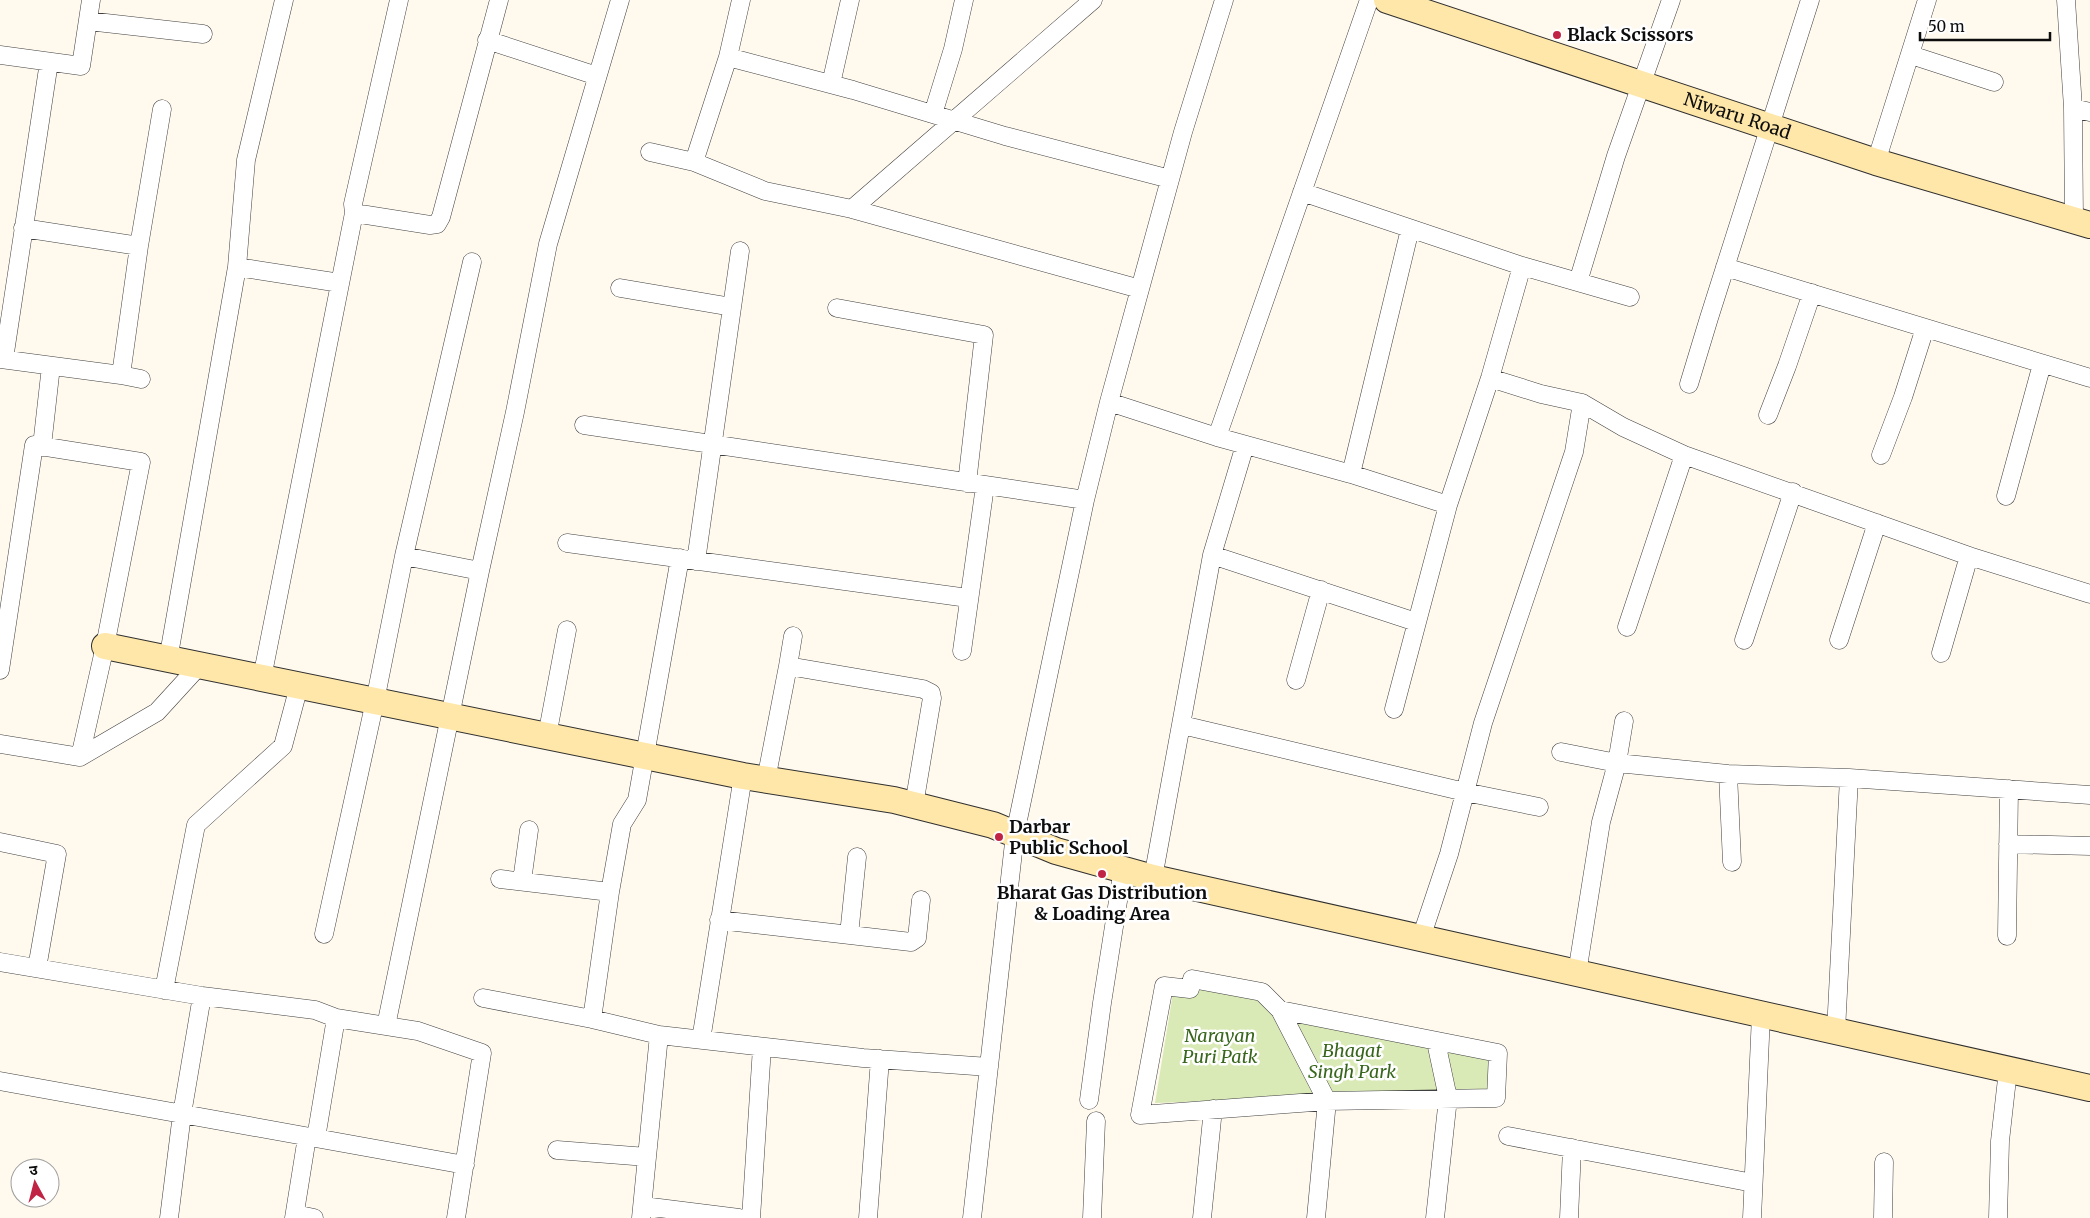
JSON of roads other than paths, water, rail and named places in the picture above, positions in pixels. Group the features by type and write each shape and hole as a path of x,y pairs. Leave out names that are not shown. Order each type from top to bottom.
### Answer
{"street":[{"path":"0,55 81,66 91,0"},
{"path":"168,660 237,267 246,160 284,0"},
{"path":"262,678 354,213 352,204 399,0"},
{"path":"354,213 430,225 437,224 441,217 499,0"},
{"path":"386,1026 480,571 515,412 548,244 620,0"},
{"path":"694,162 728,57 741,0"},
{"path":"831,84 850,0"},
{"path":"933,114 953,49 964,0"},
{"path":"852,209 1093,0"},
{"path":"972,1218 1015,834 1085,500 1109,402 1170,179 1224,0"},
{"path":"1217,437 1369,0"},
{"name":"Niwaru Road","path":"1387,0 1876,162 2082,222"},
{"path":"1578,282 1616,156 1671,0"},
{"path":"1690,384 1810,0"},
{"path":"1876,162 1927,0"},
{"path":"2066,0 2072,108 2082,222"},
{"path":"88,21 203,34"},
{"path":"487,40 597,76"},
{"path":"1911,55 1994,82"},
{"path":"728,57 831,84 1005,136 1170,179"},
{"path":"48,62 2,359 141,379"},
{"path":"2072,108 2090,112"},
{"path":"121,375 139,246 162,109"},
{"path":"650,152 694,162 764,191 852,209 1140,289"},
{"path":"1302,192 1522,266 1630,297"},
{"path":"23,228 139,246"},
{"path":"1351,474 1410,229"},
{"path":"592,1019 610,892 622,824 638,800 712,444 740,251"},
{"path":"324,934 375,701 404,556 472,262"},
{"path":"1394,708 1448,505 1490,378 1522,266"},
{"path":"237,267 340,282"},
{"path":"1725,267 2090,378"},
{"path":"620,288 732,308"},
{"path":"1768,414 1787,366 1812,292"},
{"path":"837,308 984,335 967,483"},
{"path":"1881,455 1903,397 1925,328"},
{"path":"2006,496 2042,364"},
{"path":"42,446 51,366"},
{"path":"1490,378 1541,394 1582,403 1623,427 1684,455 1793,492 1969,556 2090,594"},
{"path":"1109,402 1217,437 1351,474 1448,505"},
{"path":"1421,938 1449,854 1483,723 1574,452 1582,403"},
{"path":"584,425 1085,500"},
{"path":"0,670 34,445 141,462 106,646 80,757"},
{"path":"1153,878 1212,555 1245,445"},
{"path":"1627,627 1684,455"},
{"path":"962,651 985,486"},
{"path":"1744,640 1793,492"},
{"path":"1839,640 1877,523"},
{"path":"567,543 968,598"},
{"path":"1212,555 1416,622"},
{"path":"404,556 480,571"},
{"path":"1941,653 1969,556"},
{"path":"1296,680 1321,590"},
{"path":"547,736 567,630"},
{"path":"701,1040 719,920 755,778 788,666 793,636"},
{"path":"106,646 755,778 894,800 993,825 1056,851 1153,878 2090,1088"},
{"path":"0,744 80,757 157,712 199,666"},
{"path":"788,666 923,689 931,694 932,698 914,805"},
{"path":"164,990 196,825 283,746 299,686"},
{"path":"1576,973 1601,822 1617,763 1624,721"},
{"path":"1182,724 1465,792 1539,807"},
{"path":"1560,752 1617,763 1728,774 1850,778 2090,795"},
{"path":"1728,774 1732,862"},
{"path":"1836,1031 1850,778"},
{"path":"2007,936 2009,789"},
{"path":"522,881 529,830"},
{"path":"0,842 58,854 37,968"},
{"path":"2008,844 2090,846"},
{"path":"849,935 857,857"},
{"path":"1089,1100 1123,869"},
{"path":"500,879 610,892"},
{"path":"719,920 906,942 914,941 917,938 921,900"},
{"path":"0,962 202,996 315,1010 336,1018 418,1031 482,1052 456,1218"},
{"path":"1280,1010 1498,1053 1496,1098 1327,1101 1140,1115 1164,986 1190,989 1192,979 1262,992 1280,1010 1327,1101 1316,1218"},
{"path":"169,1218 182,1114 202,996"},
{"path":"483,998 592,1019 659,1035 880,1059 989,1067"},
{"path":"1752,1218 1761,1014"},
{"path":"314,1218 294,1216 336,1018"},
{"path":"659,1035 642,1212 739,1218"},
{"path":"1435,1218 1448,1098 1436,1042"},
{"path":"751,1218 762,1046"},
{"path":"868,1218 880,1059"},
{"path":"1998,1218 2000,1141 2008,1070"},
{"path":"0,1082 465,1165"},
{"path":"1202,1218 1213,1109"},
{"path":"1092,1218 1096,1121"},
{"path":"1508,1136 1753,1183"},
{"path":"1569,1218 1572,1148"},
{"path":"557,1150 647,1157"},
{"path":"1883,1218 1884,1162"}],"place":[{"name":"Black Scissors","path":"1557,35"},
{"name":"Darbar Public School","path":"999,837"},
{"name":"Bharat Gas Distribution & Loading Area","path":"1102,874"}],"park label":[{"name":"Narayan Puri Patk","path":"1220,1046"},
{"name":"Bhagat Singh Park","path":"1352,1061"}]}
